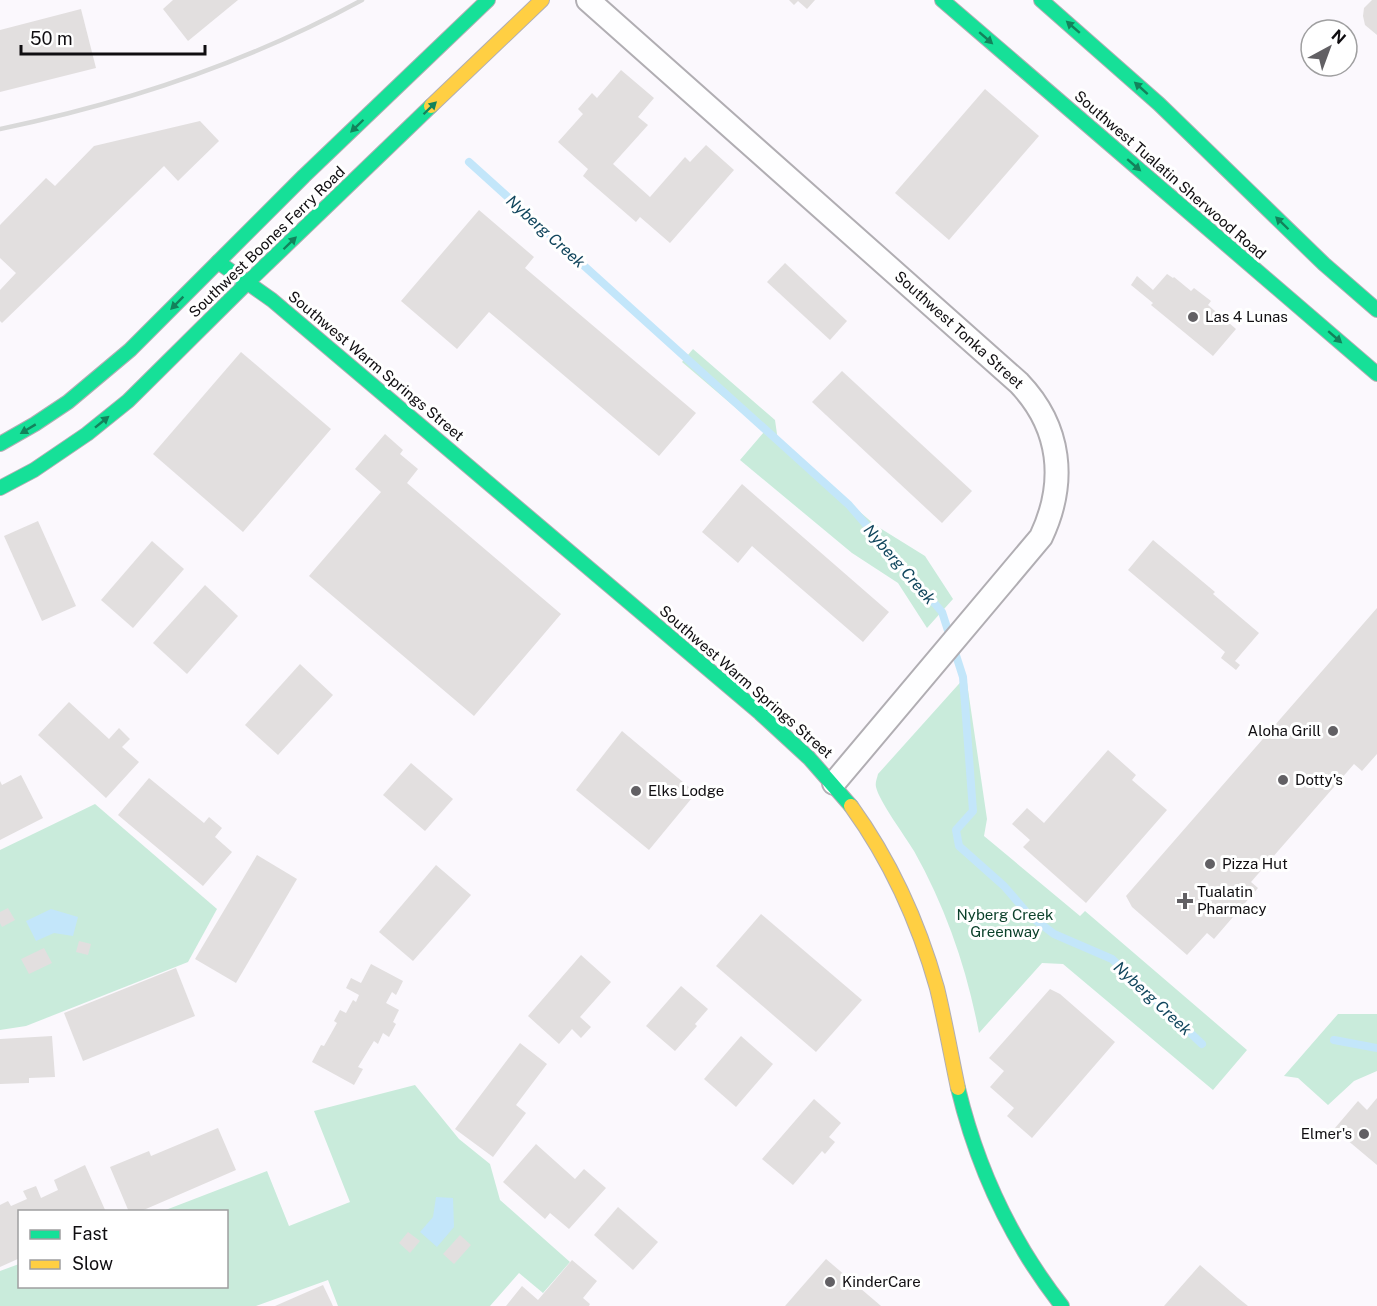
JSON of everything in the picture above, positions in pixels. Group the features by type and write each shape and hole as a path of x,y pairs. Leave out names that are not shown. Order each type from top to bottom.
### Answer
{"main road":[{"name":"Southwest Boones Ferry Road","path":"0,444 76,398 117,362 488,0"},
{"name":"Southwest Boones Ferry Road","path":"0,488 52,458 87,434 128,401 247,283 542,0"},
{"name":"Southwest Tualatin Sherwood Road","path":"942,0 1377,374"},
{"path":"1041,0 1160,104 1324,264 1377,310"},
{"name":"Southwest Warm Springs Street","path":"218,262 272,300 782,731 834,783 875,844 909,909 937,987 973,1143 1015,1237 1030,1263 1062,1306"}],"street":[{"name":"Southwest Tonka Street","path":"588,0 1019,383 1038,406 1051,433 1056,462 1056,491 1049,520 1041,537 834,783"}],"green space":[{"path":"693,349 775,420 778,441 875,525 925,556 953,599 927,628 898,583 852,553 740,460 764,432 682,362"},
{"name":"Nyberg Creek Greenway","path":"966,676 987,819 984,836 1080,916 1085,911 1247,1050 1213,1090 1063,964 1042,963 979,1033 962,962 936,894 914,851 882,801 876,785 878,774"},
{"path":"95,804 217,909 188,962 26,1026 0,1030 0,850"},
{"path":"1338,1014 1377,1014 1377,1071 1354,1081 1328,1105 1298,1078 1284,1076"},
{"path":"415,1085 459,1139 490,1164 500,1200 570,1262 543,1293 519,1273 490,1306 338,1306 328,1280 256,1306 0,1306 0,1271 18,1264 18,1288 228,1288 228,1210 166,1210 267,1171 289,1226 350,1202 314,1111"}],"water":[{"path":"51,909 78,917 73,936 54,933 36,941 26,921"},
{"path":"436,1197 453,1198 454,1227 437,1247 420,1232 433,1217"}],"building":[{"path":"173,0 238,0 188,41 163,9"},
{"path":"789,0 815,0 807,9 798,1 794,5"},
{"path":"1372,0 1377,0 1377,35 1365,25 1363,16 1364,8"},
{"path":"81,9 96,68 0,92 0,30"},
{"path":"621,70 654,98 638,117 648,125 613,164 650,197 685,157 690,162 706,145 734,170 670,243 640,217 636,222 583,176 588,169 558,142 583,114 578,109 592,93 597,98"},
{"path":"985,89 1039,136 949,240 895,193"},
{"path":"200,121 219,141 178,181 164,166 2,323 0,321 0,290 16,273 0,258 0,225 46,178 55,186 94,146"},
{"path":"479,210 534,257 525,268 696,413 659,456 489,312 457,349 401,301"},
{"path":"785,263 847,321 830,340 767,282"},
{"name":"Las 4 Lunas","path":"1167,274 1191,291 1194,288 1211,301 1208,305 1236,329 1213,356 1151,305 1153,303 1131,285 1137,276 1153,290"},
{"path":"241,352 331,429 243,532 153,454"},
{"path":"842,371 972,491 942,523 812,402"},
{"path":"385,434 403,450 400,454 418,469 407,483 561,614 474,716 309,576 381,492 355,469"},
{"path":"742,484 889,612 863,642 752,546 738,563 702,532"},
{"path":"38,521 76,606 42,621 4,536"},
{"path":"1153,540 1215,592 1213,594 1259,633 1235,661 1240,665 1236,670 1221,658 1225,652 1128,570"},
{"path":"152,541 184,569 133,628 101,600"},
{"path":"205,585 238,616 187,674 153,643"},
{"path":"1377,608 1377,754 1362,771 1354,764 1251,882 1258,888 1214,939 1207,933 1187,955 1132,907 1126,896"},
{"path":"300,664 333,695 278,755 245,725"},
{"path":"69,702 109,739 119,728 130,739 122,747 139,762 106,798 38,735"},
{"name":"Elks Lodge","path":"622,731 696,793 649,850 576,790"},
{"path":"1108,750 1136,775 1132,780 1167,810 1086,903 1023,847 1030,840 1012,824 1027,808 1044,823"},
{"path":"411,763 453,799 425,831 383,795"},
{"path":"21,775 43,818 0,840 0,781 2,785"},
{"path":"149,778 204,823 209,817 222,828 215,837 232,852 203,886 118,815"},
{"path":"257,855 297,879 236,983 195,959"},
{"path":"436,865 471,895 413,961 379,932"},
{"path":"8,908 15,920 2,927 0,912"},
{"path":"761,914 862,1000 816,1052 716,966"},
{"path":"79,941 91,944 88,955 76,952"},
{"path":"44,948 52,963 29,974 21,959"},
{"path":"581,955 611,982 580,1017 591,1027 581,1038 572,1029 559,1044 528,1016"},
{"path":"371,964 403,981 396,995 392,992 386,1003 399,1010 393,1022 396,1024 389,1037 383,1033 378,1044 374,1041 358,1067 363,1069 354,1085 312,1062 337,1023 334,1021 340,1010 346,1013 353,1000 356,1002 359,995 346,988 351,978 361,983"},
{"path":"176,968 195,1016 83,1061 64,1013"},
{"path":"681,986 708,1009 695,1024 697,1026 675,1051 646,1026"},
{"path":"1050,989 1060,994 1115,1042 1032,1138 1007,1116 1014,1108 990,1087 1004,1071 989,1058"},
{"path":"52,1036 55,1077 29,1078 29,1083 0,1084 0,1039"},
{"path":"741,1036 773,1064 736,1107 704,1079"},
{"path":"520,1043 547,1064 516,1105 526,1113 493,1157 455,1129"},
{"name":"Elmer's","path":"1377,1098 1377,1165 1346,1139 1352,1132 1349,1129 1344,1135 1335,1128 1358,1101 1367,1110"},
{"path":"814,1099 841,1123 829,1137 835,1142 825,1154 822,1151 793,1185 762,1159"},
{"path":"218,1128 236,1170 144,1210 128,1210 110,1167 149,1151 151,1156"},
{"path":"536,1144 575,1179 584,1169 606,1188 569,1229 550,1213 545,1219 503,1182"},
{"path":"85,1165 105,1210 18,1210 18,1259 0,1267 0,1205 8,1201 11,1206 27,1199 23,1191 36,1186 41,1198 58,1190 54,1180"},
{"path":"618,1207 658,1242 633,1270 594,1235"},
{"path":"408,1232 420,1241 410,1253 399,1243"},
{"path":"460,1235 471,1245 454,1264 443,1254"},
{"name":"KinderCare","path":"826,1259 881,1306 785,1306"},
{"path":"572,1260 597,1281 583,1298 590,1304 589,1306 506,1306 522,1286 538,1300"},
{"path":"1200,1265 1238,1298 1248,1306 1164,1306"},
{"path":"323,1285 333,1306 275,1306"}],"waterway":[{"name":"Nyberg Creek","path":"469,162 849,505 942,612 963,677 973,811 956,830 959,846 1004,886 1029,915 1054,934 1112,959 1202,1044"},
{"name":"Nyberg Creek","path":"1334,1040 1377,1048"}],"railway":[{"path":"0,129 94,107 186,78 275,43 362,0"}],"traffic: fast":[{"path":"0,444 68,402 130,350 304,176 488,0"},
{"path":"942,0 1377,374"},
{"path":"1041,0 1159,104 1324,264 1377,310"},
{"path":"0,488 34,470 87,434 128,401 431,106"},
{"path":"218,262 272,300 760,713 809,758 851,806"},
{"path":"958,1088 975,1146 998,1202 1027,1256 1062,1306"}],"traffic: slow":[{"path":"431,106 542,0"},
{"path":"851,806 891,870 921,940 937,988 958,1088"}],"place":[{"name":"Las 4 Lunas","path":"1193,317"},
{"name":"Aloha Grill","path":"1333,731"},
{"name":"Dotty's","path":"1283,780"},
{"name":"Elks Lodge","path":"636,791"},
{"name":"Pizza Hut","path":"1210,864"},
{"name":"Tualatin Pharmacy","path":"1185,901"},
{"name":"Elmer's","path":"1364,1134"},
{"name":"KinderCare","path":"830,1282"}]}
